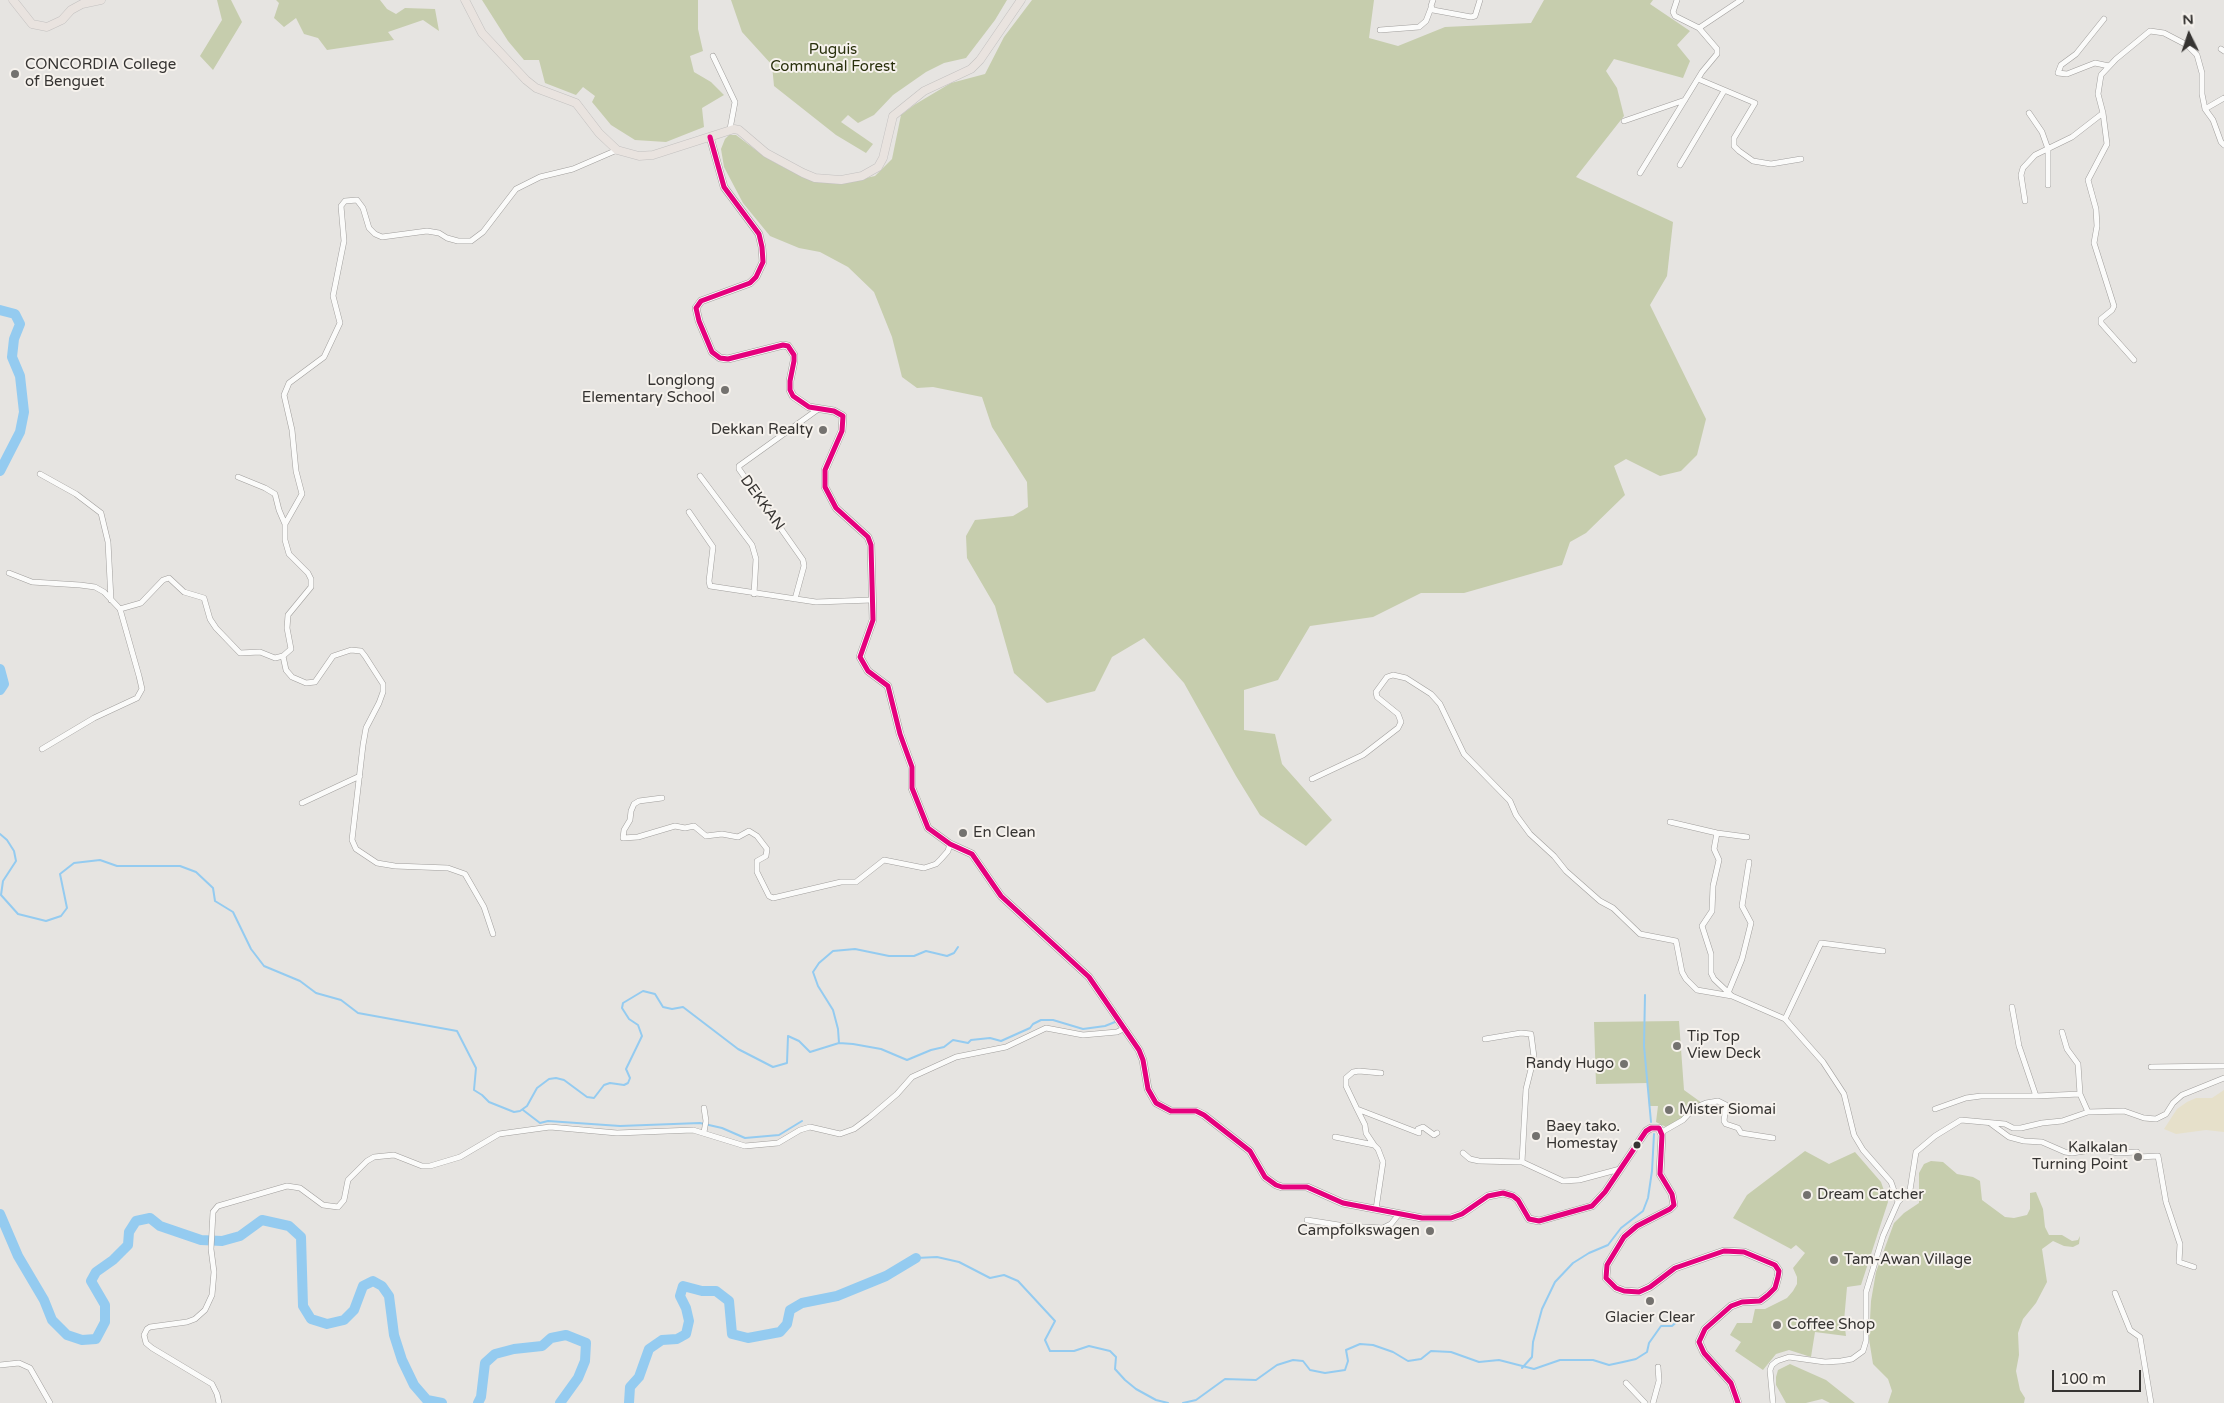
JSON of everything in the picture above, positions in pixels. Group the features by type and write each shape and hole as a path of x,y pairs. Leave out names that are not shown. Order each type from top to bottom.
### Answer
{"main road":[{"path":"12,0 32,24 47,27 62,20 71,10 82,4 101,0"},
{"path":"465,0 482,33 526,80 536,88 576,103 599,134 617,150 639,156 653,155 730,129 739,130 766,152 803,174 815,178 841,180 869,173 878,167 883,158 893,116 924,91 972,69 1021,0"},
{"path":"710,137 724,187 759,234 762,247 762,262 756,277 750,283 701,301 696,308 699,321 712,352 720,358 728,359 783,345 788,346 794,355 790,381 790,390 793,396 800,402 817,410 834,411 843,416 842,431 831,453 823,481 826,492 836,508 870,541 873,620 859,655 860,660 868,671 888,686 900,734 912,767 912,788 928,828 950,844 972,854 1001,896 1084,971 1142,1055 1150,1095 1160,1107 1171,1111 1196,1111 1204,1114 1250,1151 1265,1177 1276,1185 1282,1187 1307,1187 1334,1200 1422,1218 1451,1218 1469,1211 1488,1196 1503,1193 1513,1196 1518,1200 1529,1219 1539,1221 1592,1206 1605,1192 1649,1129 1657,1128 1662,1132 1660,1174 1672,1194 1674,1205 1628,1233 1609,1260 1606,1278 1616,1288 1624,1292 1639,1292 1650,1287 1676,1268 1715,1252 1728,1250 1762,1258 1775,1265 1778,1269 1775,1288 1760,1301 1739,1302 1731,1306 1705,1329 1699,1342 1704,1354 1731,1383 1738,1403"}],"street":[{"path":"1380,30 1419,27 1426,21 1432,8 1433,0"},
{"path":"1432,8 1441,13 1471,17 1475,16 1480,0"},
{"path":"1640,173 1698,79 1718,53 1717,48 1700,28 1675,16 1673,12 1677,0"},
{"path":"1700,28 1741,0"},
{"path":"2104,19 2076,54 2061,65 2058,73 2067,74 2095,63 2109,66"},
{"path":"2134,360 2102,323 2101,318 2112,310 2114,306 2094,244 2097,226 2096,209 2088,180 2107,144 2103,113 2098,94 2098,84 2101,75 2150,31 2164,33 2187,45 2197,55 2202,73 2202,94 2205,109 2213,120 2221,142 2224,144"},
{"path":"713,56 735,102 730,129"},
{"path":"1698,79 1755,102 1734,138 1734,146 1739,151 1753,160 1771,164 1801,159"},
{"path":"1680,165 1724,91"},
{"path":"2205,109 2224,98"},
{"path":"1624,121 1685,100"},
{"path":"2029,113 2042,132 2048,149 2048,185"},
{"path":"2025,200 2021,175 2023,168 2035,155 2072,137 2103,113"},
{"path":"285,524 302,494 296,471 292,430 284,395 289,383 324,357 340,323 333,296 344,241 341,206 345,201 357,200 363,208 369,228 375,234 382,237 427,231 439,233 447,238 458,241 471,241 483,232 516,189 540,177 573,169 617,150"},
{"name":"DEKKAN","path":"795,599 804,566 803,560 739,469 739,466 817,410"},
{"path":"40,474 76,494 101,513 108,542 111,600"},
{"path":"700,476 752,545 756,558 754,594"},
{"path":"120,609 141,603 163,580 169,578 184,592 204,598 210,619 236,650 248,654 260,652 275,658 283,656 291,649 287,628 288,615 311,586 308,573 292,558 286,548 285,524 278,510 275,494 238,477"},
{"path":"689,512 713,547 710,586 816,602 872,600"},
{"path":"9,574 32,582 95,587 111,600 120,609 142,689 137,698 82,725 42,749"},
{"path":"283,656 286,670 292,677 299,682 311,683 315,682 332,656 351,650 363,654 383,684 379,703 366,728 352,840 356,849 377,863 395,866 448,868 465,874 484,907 493,934"},
{"path":"1312,779 1363,755 1398,728 1401,722 1398,714 1377,697 1376,692 1387,677 1393,675 1406,678 1431,694 1440,704 1464,754 1510,801 1522,824 1566,871 1600,901 1613,908 1640,934 1676,941 1682,972 1697,990 1730,994 1784,1019 1823,1062 1841,1088 1854,1135 1862,1150 1892,1182 1898,1202"},
{"path":"302,803 360,776"},
{"path":"662,798 639,801 634,804 630,811 630,820 622,834 623,838 632,838 675,826 685,828 694,826 706,836 722,834 738,837 749,830 766,849 766,856 757,861 757,866 762,884 769,896 773,898 841,882 856,882 884,860 924,868 936,864 948,851 950,844"},
{"path":"1670,822 1717,833 1747,837"},
{"path":"1717,833 1714,848 1719,860 1713,886 1712,911 1702,926 1711,954 1711,973 1730,994"},
{"path":"1730,994 1751,923 1742,906 1749,862"},
{"path":"1784,1019 1821,943 1883,951"},
{"path":"2012,1007 2019,1046 2036,1096"},
{"path":"219,1403 212,1384 152,1348 146,1343 144,1335 150,1327 187,1322 195,1319 205,1310 212,1295 214,1272 211,1249 213,1212 218,1206 281,1187 300,1188 324,1205 338,1207 344,1200 346,1186 352,1175 367,1161 380,1155 402,1157 422,1166 430,1166 460,1157 499,1134 550,1127 617,1133 694,1130 740,1146 778,1144 800,1130 810,1127 834,1134 847,1133 870,1117 897,1094 912,1077 956,1057 1006,1047 1046,1028 1083,1035 1117,1032 1125,1028"},
{"path":"2062,1032 2066,1050 2078,1064 2080,1094 2088,1112"},
{"path":"1485,1040 1521,1033 1531,1034 1534,1057 1526,1089 1522,1162"},
{"path":"2151,1067 2224,1066"},
{"path":"1376,1209 1383,1162 1378,1149 1366,1134 1365,1125 1346,1086 1346,1078 1353,1072 1359,1071 1381,1073"},
{"path":"1773,1403 1770,1370 1777,1361 1797,1357 1825,1362 1841,1361 1863,1352 1866,1342 1865,1309 1868,1281 1883,1236 1898,1202 1910,1190 1914,1159 1920,1146 1954,1122 1961,1120 2005,1124 2013,1128 2021,1128 2062,1121 2088,1112 2124,1111 2144,1118 2156,1119 2166,1114 2172,1103 2182,1095 2200,1086 2212,1084 2224,1078"},
{"path":"1935,1109 1974,1097 2080,1094"},
{"path":"1662,1132 1683,1120 1694,1108 1706,1103 1718,1102 1726,1105 1724,1121 1726,1124 1738,1128 1741,1133 1774,1138"},
{"path":"704,1108 704,1132"},
{"path":"1357,1109 1419,1133 1418,1128 1423,1127 1434,1135 1437,1133"},
{"path":"1990,1123 2009,1137 2024,1141 2042,1142 2065,1152 2098,1150 2118,1153 2137,1152 2138,1157 2158,1156 2166,1202 2180,1244 2179,1262 2194,1267"},
{"path":"1335,1137 1374,1145"},
{"path":"1464,1153 1470,1158 1479,1161 1522,1162 1563,1181 1579,1180 1621,1169"},
{"path":"1307,1220 1346,1226 1383,1228 1392,1224 1398,1214"},
{"path":"2115,1293 2130,1330 2140,1337 2151,1403"},
{"path":"0,1365 19,1363 30,1368 50,1403"},
{"path":"1653,1403 1659,1381 1658,1367"},
{"path":"1626,1383 1645,1403"}],"green space":[{"path":"217,0 231,0 242,22 213,70 200,56 222,20"},
{"path":"276,0 380,0 387,9 396,14 405,8 435,9 439,31 423,20 388,32 394,40 327,50 318,38 304,34 296,18 284,27 274,18 279,3"},
{"path":"482,0 698,0 698,29 703,51 690,56 694,72 711,82 724,95 702,108 704,127 666,142 635,140 611,125 592,102 595,96 583,87 576,95 545,83 539,60 524,60 508,41"},
{"name":"Puguis Communal Forest","path":"731,0 1007,0 995,20 966,58 944,63 926,72 893,95 874,115 858,123 848,115 841,122 873,144 866,153 836,135 774,86 772,65 742,32"},
{"path":"1032,0 1374,0 1369,38 1398,46 1445,27 1531,23 1544,0 1653,0 1650,4 1690,31 1677,45 1690,61 1683,78 1614,59 1606,71 1617,88 1624,116 1576,177 1673,222 1667,276 1650,305 1706,419 1697,455 1681,471 1660,476 1626,459 1614,466 1625,495 1586,533 1570,542 1562,565 1464,593 1421,593 1373,617 1310,626 1278,680 1244,690 1244,730 1275,734 1282,764 1332,820 1306,846 1260,815 1184,683 1144,638 1112,657 1095,691 1047,703 1014,673 995,606 967,558 966,536 975,520 1013,516 1028,507 1027,482 992,427 982,397 933,387 917,388 902,377 892,337 874,292 848,267 820,252 799,248 770,236 743,203 724,167 721,149 729,135 736,135 765,157 817,182 843,183 875,176 892,159 901,115 951,83 985,74 1004,37"},
{"path":"1679,1021 1684,1090 1702,1103 1680,1120 1666,1127 1656,1122 1658,1106 1649,1106 1648,1083 1596,1084 1594,1022"},
{"name":"Tam-Awan Village","path":"1805,1151 1829,1164 1855,1152 1881,1182 1888,1202 1861,1285 1847,1287 1844,1321 1846,1336 1815,1332 1811,1357 1789,1350 1776,1354 1763,1370 1735,1351 1741,1342 1730,1335 1737,1323 1752,1323 1755,1309 1765,1309 1787,1298 1797,1284 1797,1277 1793,1268 1805,1253 1796,1245 1791,1249 1733,1218 1747,1195"},
{"path":"1931,1161 1943,1162 1957,1174 1973,1177 1980,1181 1982,1200 2005,1217 2014,1218 2027,1215 2030,1209 2030,1193 2036,1192 2043,1209 2045,1227 2049,1235 2062,1235 2072,1241 2078,1240 2080,1236 2079,1244 2073,1247 2064,1246 2053,1241 2042,1249 2047,1282 2036,1303 2023,1319 2018,1333 2019,1355 2016,1371 2020,1390 2025,1398 2024,1403 1888,1403 1892,1391 1888,1379 1873,1364 1869,1339 1871,1301 1876,1272 1894,1223 1904,1213 1919,1203 1919,1173 1924,1164"},
{"path":"1790,1364 1826,1380 1855,1403 1830,1403 1822,1399 1806,1403 1786,1403 1776,1385 1776,1377 1778,1370"}],"sand":[{"path":"2224,1090 2224,1132 2206,1130 2176,1134 2164,1129 2177,1109 2187,1102 2196,1098 2212,1098"}],"waterway":[{"path":"0,310 15,314 20,324 14,339 12,357 20,376 24,412 20,432 0,471"},
{"path":"0,669 4,684 0,690"},
{"path":"0,834 7,840 14,851 16,861 3,881 1,895 18,914 46,921 61,916 67,908 60,874 74,863 100,860 117,866 180,866 196,872 213,888 215,901 233,912 251,949 264,966 300,981 316,993 341,1000 358,1013 457,1031 476,1068 474,1090 489,1102 514,1112 520,1111 527,1106 537,1088 549,1079 564,1080 587,1097 594,1098 604,1085 610,1083 624,1085 628,1083 630,1078 626,1069 642,1036 638,1025 629,1019 622,1008 623,1003 643,991 655,994 663,1007 672,1009 683,1007 738,1049 773,1067 787,1063 788,1036 799,1041 810,1052 839,1043 853,1044 881,1049 907,1060 944,1047 953,1040 968,1043 971,1040 990,1038 1001,1041 1030,1028 1041,1020 1053,1020 1083,1029 1105,1026 1115,1022"},
{"path":"839,1043 838,1029 833,1010 818,986 813,972 819,963 833,951 855,949 889,956 914,956 926,951 947,956 954,953 958,947"},
{"path":"1645,995 1644,1046 1651,1122"},
{"path":"523,1110 540,1123 548,1121 620,1126 700,1123 722,1128 745,1138 779,1135 802,1121"},
{"path":"1522,1368 1532,1357 1533,1342 1542,1309 1555,1282 1573,1263 1589,1253 1608,1245 1621,1228 1643,1211 1648,1198 1652,1171 1654,1134"},
{"path":"0,1214 18,1256 44,1300 52,1320 67,1335 82,1340 96,1339 105,1322 105,1305 91,1281 96,1272 113,1260 128,1245 129,1232 136,1221 150,1218 160,1226 201,1240 222,1241 240,1236 262,1220 289,1226 301,1237 303,1306 311,1319 327,1324 344,1320 354,1310 363,1286 373,1281 382,1286 389,1296 394,1335 402,1360 414,1385 427,1400 442,1403"},
{"path":"916,1258 937,1257 959,1262 990,1278 1004,1275 1018,1281 1055,1321 1045,1340 1050,1351 1074,1351 1089,1346 1110,1351 1116,1357 1115,1369 1125,1380 1136,1389 1156,1400 1168,1403"},
{"path":"629,1403 630,1387 639,1377 649,1349 662,1340 677,1339 686,1334 689,1321 686,1308 680,1296 683,1286 702,1291 716,1291 729,1301 732,1334 748,1338 780,1332 787,1324 790,1310 802,1303 837,1296 886,1276 916,1258"},
{"path":"1183,1403 1196,1400 1225,1379 1256,1380 1277,1365 1293,1360 1303,1361 1310,1370 1325,1373 1345,1370 1348,1361 1346,1350 1360,1344 1373,1345 1393,1352 1408,1361 1421,1359 1431,1351 1451,1352 1479,1362 1499,1360 1534,1369 1560,1360 1593,1360 1609,1365 1636,1359 1647,1352 1649,1343 1661,1326 1672,1326 1681,1318"},
{"path":"478,1403 481,1397 485,1363 495,1354 514,1349 542,1346 551,1338 566,1335 586,1343 585,1361 578,1378 560,1403"}],"transit line":[{"path":"710,137 724,187 759,234 763,262 756,277 750,283 701,301 696,308 699,321 712,352 720,358 728,359 783,345 788,346 794,355 790,381 790,390 793,396 809,407 834,411 843,416 842,431 825,470 825,487 836,508 868,537 871,545 873,620 860,657 868,671 888,686 900,734 912,767 912,788 928,828 950,844 972,854 1001,896 1089,977 1139,1050 1143,1060 1148,1089 1156,1103 1171,1111 1196,1111 1204,1115 1250,1151 1265,1177 1276,1185 1282,1187 1307,1187 1343,1203 1422,1218 1451,1218 1462,1214 1488,1196 1503,1193 1513,1196 1518,1200 1529,1219 1539,1221 1592,1206 1605,1192 1646,1131 1651,1128 1659,1128 1662,1135 1660,1174 1672,1194 1674,1205 1670,1209 1637,1226 1624,1237 1607,1265 1606,1278 1616,1288 1624,1291 1639,1292 1650,1287 1675,1268 1724,1251 1744,1252 1775,1265 1779,1271 1775,1288 1760,1301 1742,1302 1731,1306 1705,1329 1699,1342 1704,1353 1731,1383 1738,1403"}],"place":[{"name":"CONCORDIA College of Benguet","path":"15,74"},
{"name":"Longlong Elementary School","path":"725,390"},
{"name":"Dekkan Realty","path":"823,430"},
{"name":"En Clean","path":"963,833"},
{"name":"Tip Top View Deck","path":"1677,1046"},
{"name":"Randy Hugo","path":"1624,1064"},
{"name":"Mister Siomai","path":"1669,1110"},
{"name":"Baey tako. Homestay","path":"1536,1136"},
{"name":"Kalkalan Turning Point","path":"2138,1157"},
{"name":"Dream Catcher","path":"1807,1195"},
{"name":"Campfolkswagen","path":"1430,1231"},
{"name":"Tam-Awan Village","path":"1834,1260"},
{"name":"Glacier Clear","path":"1650,1301"},
{"name":"Coffee Shop","path":"1777,1325"}]}
